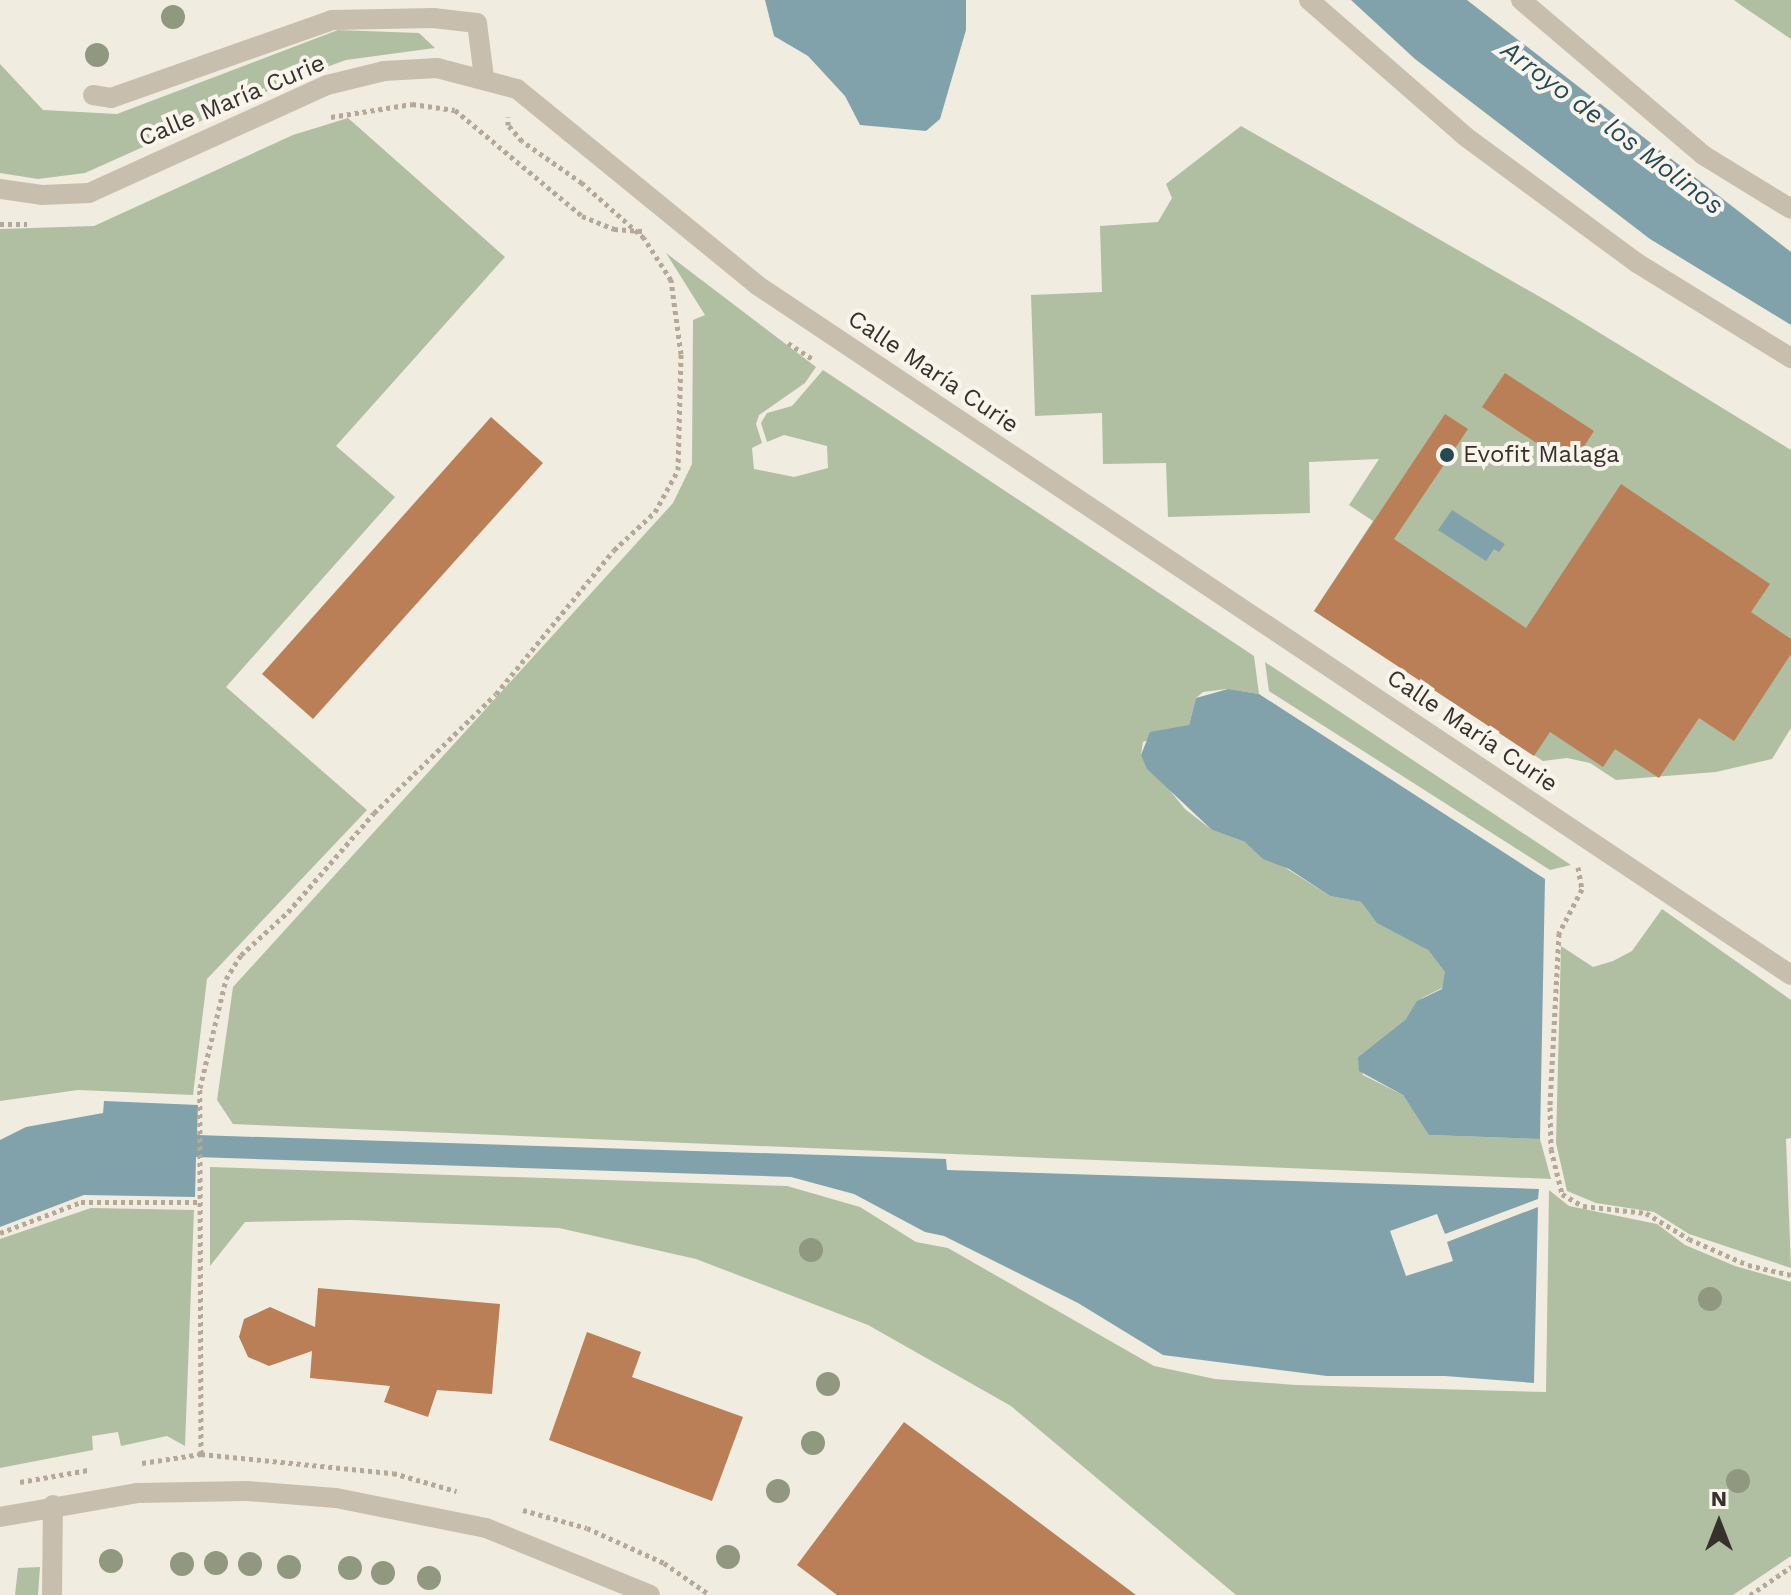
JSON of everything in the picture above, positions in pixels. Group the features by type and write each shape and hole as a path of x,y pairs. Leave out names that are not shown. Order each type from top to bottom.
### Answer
{"street":[{"path":"1309,0 1491,155 1637,263 1791,358"},
{"path":"1521,0 1703,155 1791,209"},
{"path":"93,95 111,98 332,20 433,18 477,23 484,78"},
{"name":"Calle María Curie","path":"0,189 42,195 89,193 327,85 384,71 437,68 517,89 757,285 1791,975"},
{"path":"0,1517 53,1505 137,1493 247,1491 336,1498 486,1528 639,1592"},
{"path":"52,1595 53,1505"}],"path":[{"path":"201,1454 200,1088 211,1030 226,979 241,955 496,694 669,493 678,460 677,299 661,261 636,230 508,125 517,89"},
{"path":"321,120 349,111 412,104 455,110 582,216 614,229 636,230 654,237"},
{"path":"0,224 37,224"},
{"path":"775,331 826,367"},
{"path":"1568,857 1578,867 1582,889 1559,933 1550,1107 1551,1149 1562,1194 1583,1206 1646,1213 1689,1239 1748,1265 1791,1275"},
{"path":"0,1233 81,1202 201,1202"},
{"path":"1750,1595 1791,1567"}],"green space":[{"path":"1734,0 1791,0 1791,39 1742,6"},
{"path":"338,30 419,33 435,48 346,60 299,77 85,173 38,179 0,173 0,64 43,110 117,114"},
{"path":"348,118 505,257 336,446 395,497 226,687 367,810 207,979 193,1095 78,1090 0,1101 0,229 94,226 293,135"},
{"name":"Evofit Malaga","path":"1241,126 1554,305 1791,450 1791,728 1772,759 1716,772 1616,780 1590,763 1567,758 1543,761 1314,611 1373,521 1349,505 1379,459 1309,462 1310,513 1168,517 1166,463 1103,464 1102,413 1035,416 1031,295 1102,292 1100,226 1158,222 1172,198 1166,184"},
{"path":"666,253 816,367 805,383 759,415 756,424 762,443 752,448 754,469 794,477 828,468 827,446 784,435 767,442 761,423 767,413 792,406 823,370 1254,656 1259,694 1227,689 1203,692 1196,698 1189,725 1143,742 1141,755 1185,809 1212,830 1245,842 1330,896 1361,902 1371,915 1428,950 1446,973 1442,988 1422,998 1406,1019 1358,1057 1363,1075 1403,1095 1430,1135 1540,1139 1551,1179 233,1124 217,1100 233,987 673,503 692,464 693,320 705,315"},
{"path":"1265,662 1571,865 1550,870 1269,691"},
{"path":"1662,909 1791,1000 1791,1138 1786,1139 1791,1268 1689,1234 1654,1212 1596,1203 1567,1191 1556,1143 1561,946 1593,967 1613,961 1632,951"},
{"path":"210,1167 787,1186 860,1207 916,1242 948,1248 1154,1366 1215,1379 1296,1385 1546,1392 1549,1190 1569,1206 1657,1224 1685,1245 1735,1266 1791,1282 1791,1556 1733,1595 1236,1595 1011,1406 868,1325 696,1259 559,1228 351,1220 245,1222 210,1266"},
{"path":"91,1208 194,1210 185,1446 167,1436 121,1446 118,1432 92,1436 93,1450 0,1468 0,1239"},
{"path":"40,1567 38,1595 15,1595 18,1568"}],"water":[{"path":"765,0 966,0 966,30 940,119 926,131 860,125 845,96 808,56 774,36"},
{"name":"Arroyo de los Molinos","path":"1351,0 1467,0 1791,252 1791,325 1650,239 1415,59"},
{"path":"1452,510 1505,544 1499,552 1494,549 1486,561 1438,530"},
{"path":"1228,689 1259,694 1545,879 1540,1139 1429,1135 1403,1095 1359,1071 1358,1057 1406,1019 1417,1001 1442,989 1445,972 1428,950 1377,923 1361,902 1330,896 1289,869 1263,859 1245,842 1212,830 1147,769 1141,755 1150,732 1189,725 1196,698"},
{"path":"104,1101 198,1105 197,1135 946,1159 947,1170 1539,1189 1538,1199 1445,1234 1437,1214 1390,1231 1406,1276 1453,1261 1447,1242 1538,1207 1534,1383 1445,1376 1327,1376 1163,1355 1078,1303 944,1236 925,1232 854,1194 791,1177 196,1157 195,1197 84,1195 0,1227 0,1140 26,1127 103,1113"}],"building":[{"path":"1505,373 1594,431 1571,466 1482,407"},
{"path":"1445,414 1468,429 1394,539 1526,628 1621,484 1770,584 1751,612 1791,639 1791,654 1734,741 1699,718 1659,778 1615,749 1603,767 1550,732 1534,756 1314,611"},
{"path":"491,417 543,463 313,719 262,674"},
{"path":"318,1288 500,1304 492,1394 437,1390 428,1417 384,1402 390,1386 310,1378 312,1351 269,1366 248,1357 239,1337 244,1319 270,1307 315,1327"},
{"path":"587,1332 641,1352 632,1377 743,1417 712,1501 549,1440"},
{"path":"904,1422 1136,1595 837,1595 797,1565"}],"place":[{"name":"Evofit Malaga","path":"1447,455"}]}
